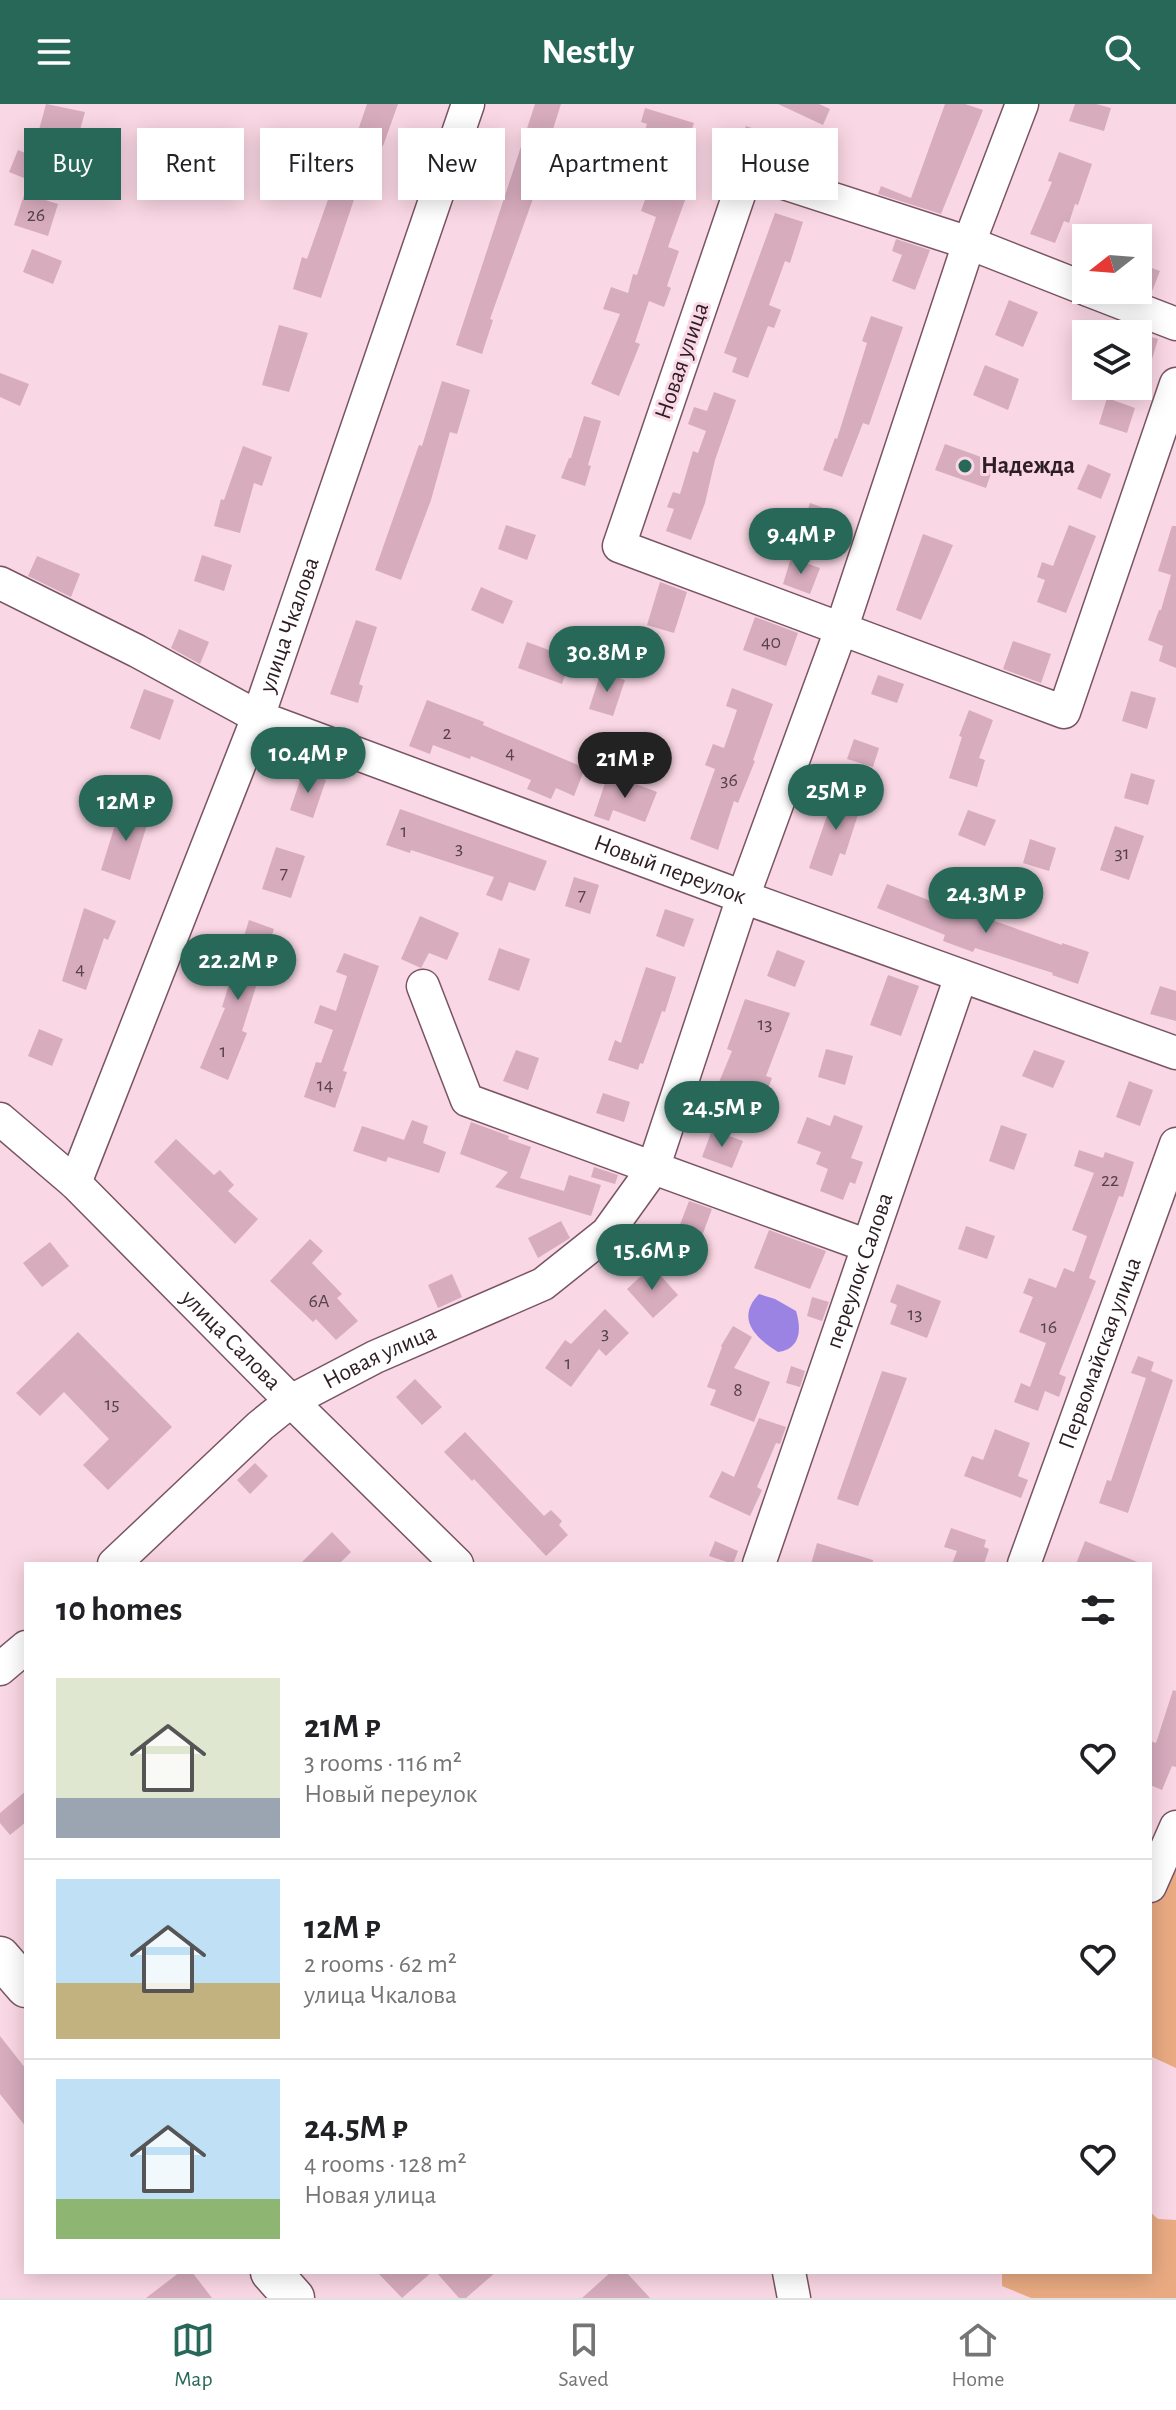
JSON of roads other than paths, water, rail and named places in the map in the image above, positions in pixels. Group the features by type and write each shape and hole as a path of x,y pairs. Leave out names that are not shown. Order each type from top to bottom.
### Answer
{"main road":[{"path":"0,1957 24,1985"},
{"path":"273,2274 294,2298"}],"street":[{"name":"улица Чкалова","path":"75,1183 258,717 468,104"},
{"name":"Новая улица","path":"116,1562 260,1426 291,1401 375,1357 543,1284 607,1233 653,1169 743,897 842,627 969,243 1022,104"},
{"name":"Новая улица","path":"1072,284 969,243 747,171 619,546 1064,712 1176,384"},
{"name":"Новая улица","path":"1124,304 1176,324"},
{"name":"Новый переулок","path":"0,583 137,651 258,717 1176,1053"},
{"name":"переулок Салова","path":"760,1562 961,976"},
{"path":"423,986 467,1100 868,1246"},
{"name":"улица Салова","path":"0,1119 75,1183 455,1562"},
{"name":"Первомайская улица","path":"1025,1562 1176,1144"},
{"path":"0,1669 24,1649"},
{"path":"1152,1881 1176,1827"}],"place":[{"name":"Надежда","path":"965,466"}]}
